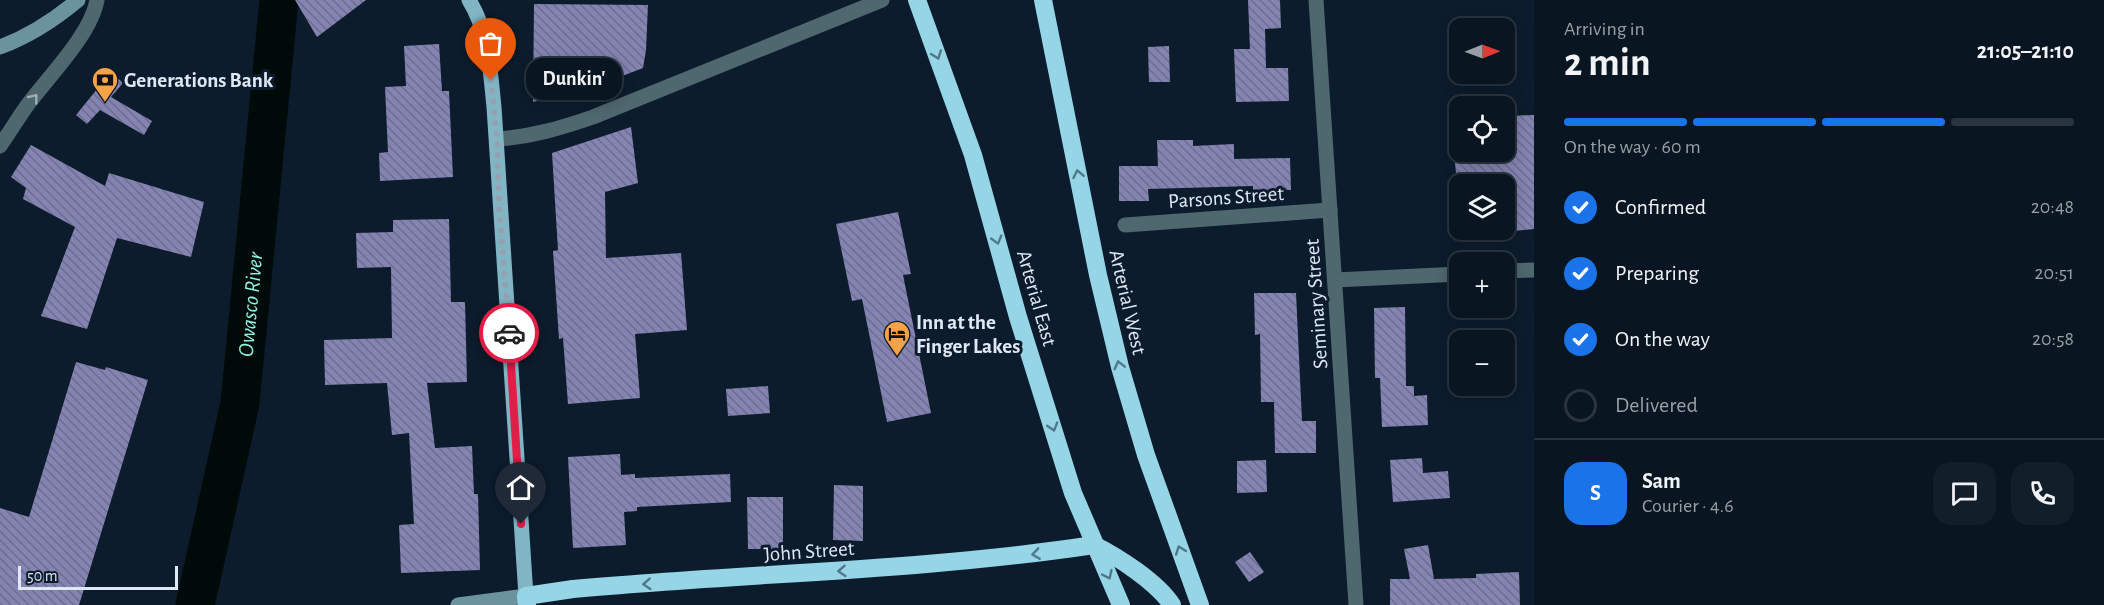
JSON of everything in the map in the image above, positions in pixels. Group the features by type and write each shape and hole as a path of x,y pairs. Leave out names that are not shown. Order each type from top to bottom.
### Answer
{"highway":[{"name":"Arterial East","path":"917,0 973,155 1018,317 1073,493 1121,605"},
{"name":"Arterial West","path":"1043,0 1098,275 1120,368 1146,456 1200,605"},
{"name":"John Street","path":"526,600 584,588 925,565 1094,545"},
{"path":"1094,545 1114,555 1142,576 1172,605"}],"main road":[{"path":"469,0 476,11 487,42 497,139 499,205 526,600"}],"street":[{"path":"0,47 40,29 78,0"},
{"path":"0,146 86,28 97,0"},
{"path":"497,139 551,132 593,117 882,0"},
{"name":"Seminary Street","path":"1316,0 1356,605"},
{"name":"Parsons Street","path":"1125,225 1330,210"},
{"path":"1515,271 1534,270"},
{"path":"1335,280 1449,275"},
{"path":"458,605 526,600"}],"building":[{"path":"295,0 366,0 317,37"},
{"path":"1248,0 1280,0 1281,28 1265,29 1266,68 1288,68 1289,101 1236,102 1234,49 1250,49"},
{"path":"534,4 648,5 643,68 604,83 533,102"},
{"path":"439,44 442,91 449,91 453,177 380,181 379,153 388,152 385,87 406,86 404,46"},
{"path":"1169,46 1170,82 1149,82 1148,47"},
{"name":"Generations Bank","path":"111,72 123,83 111,97 152,121 144,135 100,110 87,124 76,115"},
{"path":"1534,115 1534,229 1515,231 1515,174 1456,174 1455,162 1515,162 1515,116"},
{"path":"631,127 638,183 605,192 606,258 681,253 687,330 635,334 640,398 568,404 563,338 559,339 553,251 558,250 552,153"},
{"path":"1157,140 1193,140 1193,146 1234,144 1234,159 1290,158 1291,190 1253,191 1253,186 1148,189 1149,201 1119,201 1119,166 1158,166"},
{"path":"31,145 105,186 109,173 204,202 191,257 117,238 87,329 41,316 75,227 23,199 26,188 11,177"},
{"name":"Inn at the Finger Lakes","path":"898,212 911,274 903,275 931,413 887,422 862,299 852,301 836,224"},
{"path":"449,219 451,302 465,302 467,382 427,383 435,448 472,446 474,494 478,494 480,570 401,573 399,525 414,524 409,433 392,435 387,383 325,385 324,340 392,338 391,267 357,268 356,233 393,232 393,220"},
{"path":"1254,293 1296,293 1302,421 1316,421 1316,453 1275,453 1274,402 1261,402 1260,334 1255,335"},
{"path":"1405,307 1406,386 1414,386 1414,396 1427,395 1428,425 1382,427 1380,378 1375,378 1374,308"},
{"path":"76,362 105,370 106,367 148,380 79,605 0,605 0,508 29,517"},
{"path":"768,386 770,413 728,416 726,389"},
{"path":"620,454 621,475 635,474 635,478 730,474 731,502 637,507 637,511 624,512 626,545 573,548 568,457"},
{"path":"1422,458 1423,473 1448,471 1450,498 1393,502 1390,460"},
{"path":"1266,460 1267,492 1237,493 1237,461"},
{"path":"834,485 863,486 863,541 833,540"},
{"path":"747,497 783,497 783,549 748,549"},
{"path":"1428,545 1434,579 1476,578 1476,574 1519,572 1520,605 1390,605 1390,579 1410,579 1404,549"},
{"path":"1250,552 1264,572 1249,582 1235,562"}],"waterway":[{"name":"Owasco River","path":"195,605 240,403 279,0"}],"way so far":[{"path":"491,80 509,333"}],"place":[{"name":"Dunkin'","path":"491,80"},
{"name":"Generations Bank","path":"105,103"},
{"name":"Inn at the Finger Lakes","path":"897,357"}],"route":[{"path":"509,333 521,524"}]}
